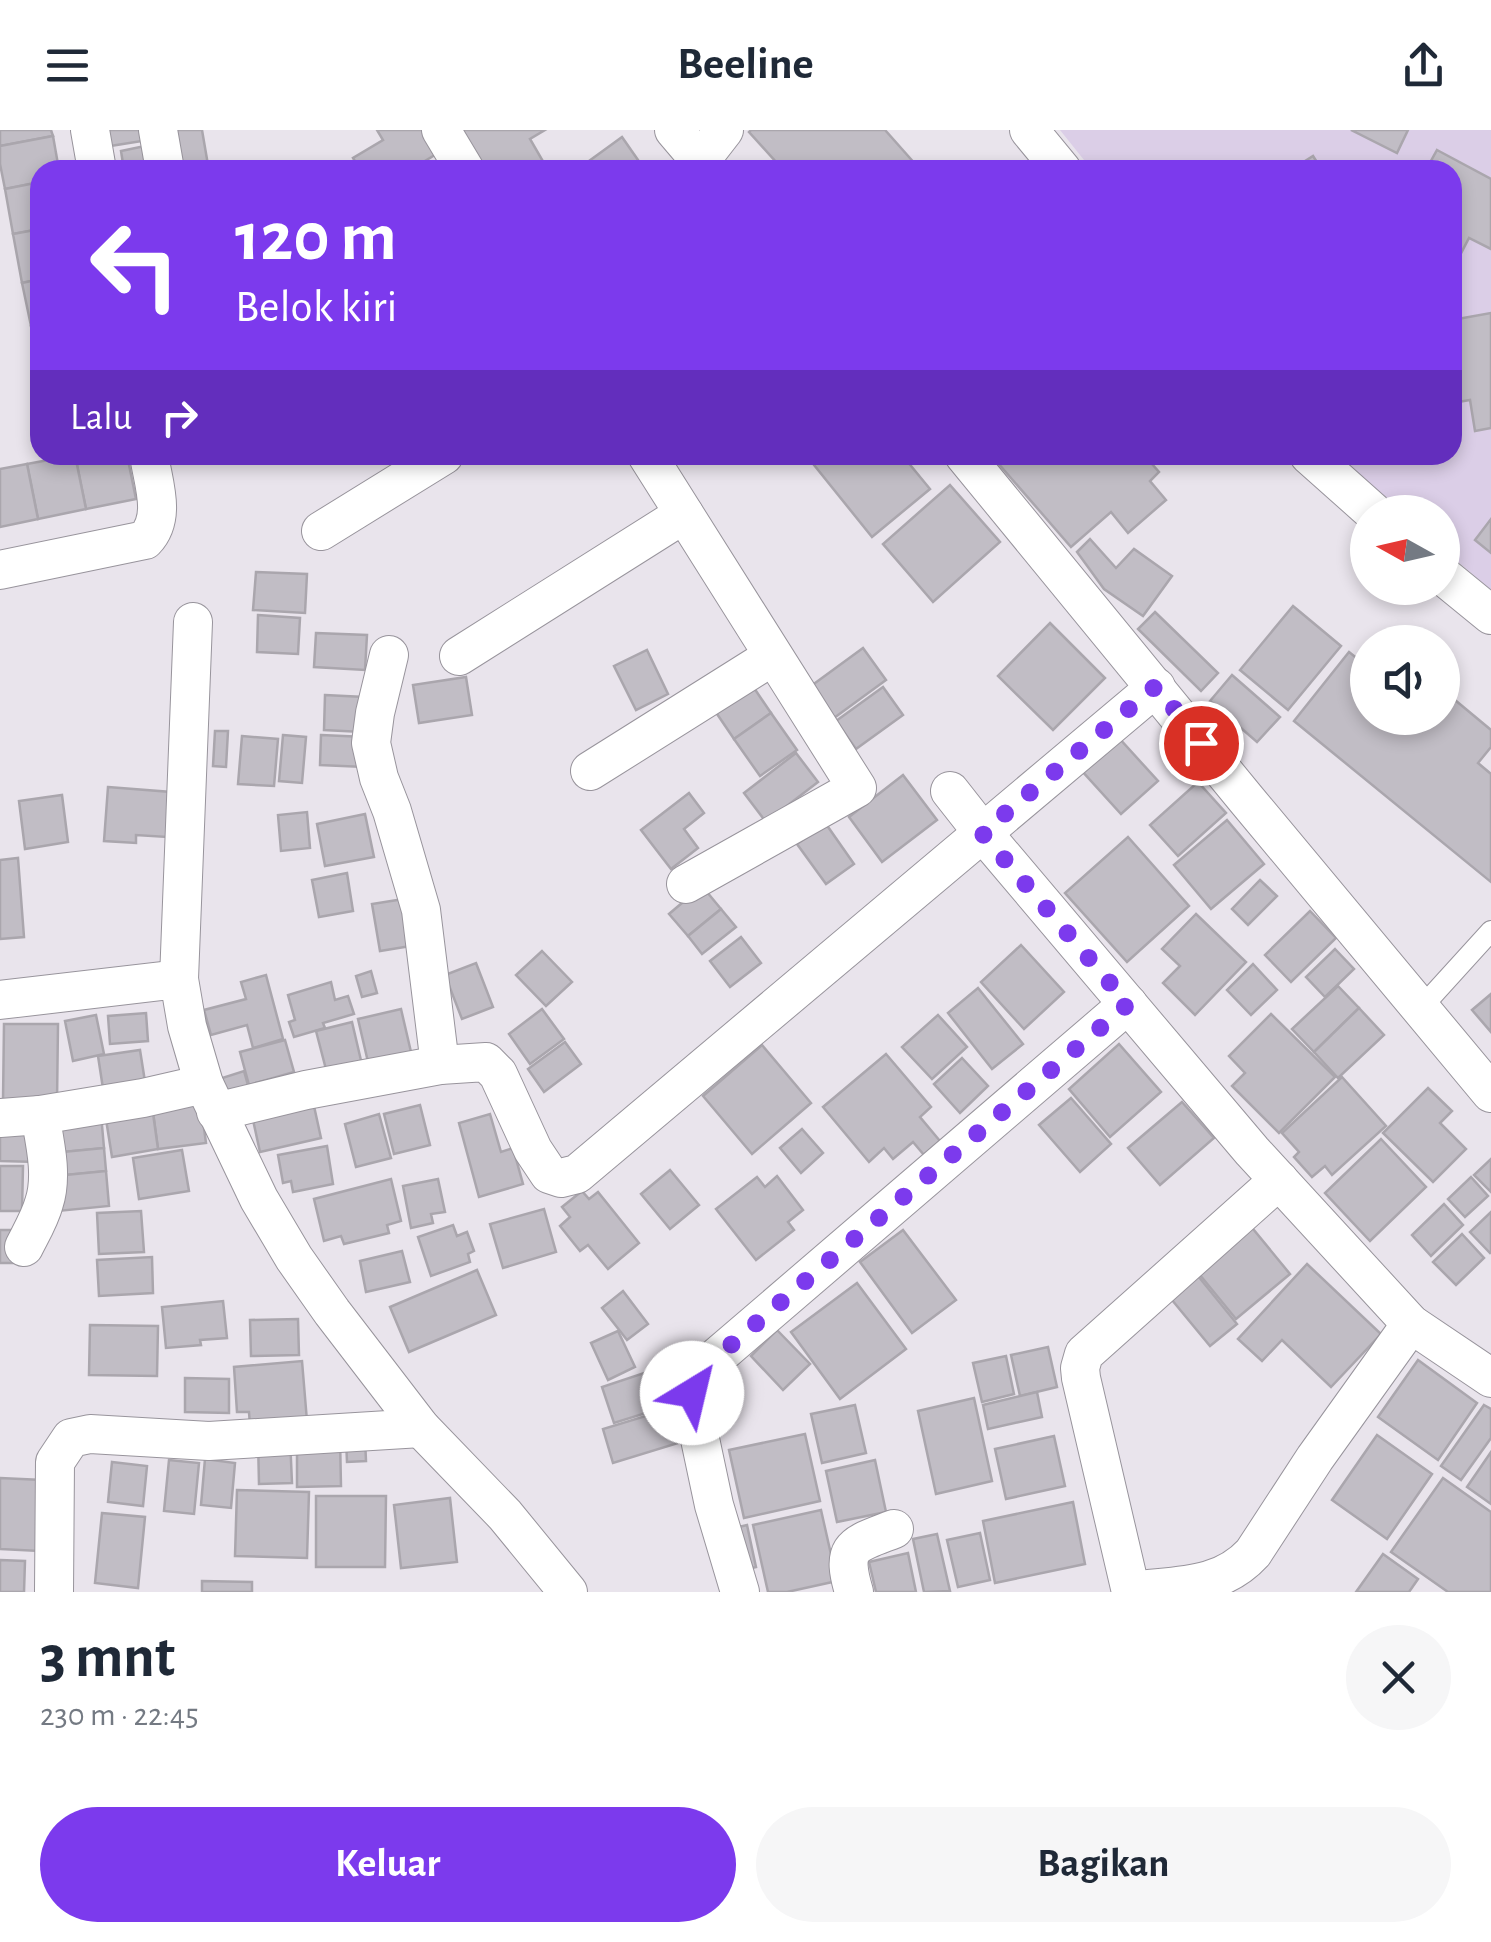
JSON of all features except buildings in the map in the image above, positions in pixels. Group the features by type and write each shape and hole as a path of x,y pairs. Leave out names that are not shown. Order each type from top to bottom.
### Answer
{"street":[{"path":"90,130 95,160"},
{"path":"158,130 163,160"},
{"path":"441,130 460,160"},
{"path":"674,130 700,160"},
{"path":"707,160 724,130"},
{"path":"1029,130 1054,160"},
{"path":"0,570 145,540 155,530 158,515 150,465"},
{"path":"321,531 428,465"},
{"path":"653,465 856,788 686,884"},
{"path":"972,465 1491,1093"},
{"path":"1321,465 1354,495"},
{"path":"459,656 684,514"},
{"path":"1460,590 1491,615"},
{"path":"193,622 179,979 187,1026 210,1098 259,1199 332,1312 421,1428 506,1515 568,1592"},
{"path":"389,655 371,743 420,910 440,1065"},
{"path":"590,771 773,656"},
{"path":"0,1118 144,1098 210,1098 306,1090 440,1065 486,1062 498,1074 533,1150 549,1174 561,1178 577,1174 1156,686"},
{"path":"950,791 1279,1180 1411,1324 1491,1378"},
{"path":"0,1000 179,979"},
{"path":"740,1592 714,1505 694,1406 694,1381 704,1368 1128,1004"},
{"path":"24,1247 45,1202 48,1179 40,1115"},
{"path":"1279,1180 1084,1354 1081,1378 1131,1591 1212,1580 1244,1563 1411,1324"},
{"path":"54,1592 55,1462 70,1438 90,1434 208,1442 421,1428"},
{"path":"854,1592 847,1561 852,1548 894,1529"}],"lane":[{"path":"1420,1008 1491,930"}],"shaded area":[{"path":"1060,130 1491,130 1491,590 1460,564 1460,495 1380,495 1346,465 1462,465 1462,160 1084,160"}],"route":[{"path":"692,1393 694,1381 704,1368 1128,1004 982,833 1156,686 1201,743"}]}
